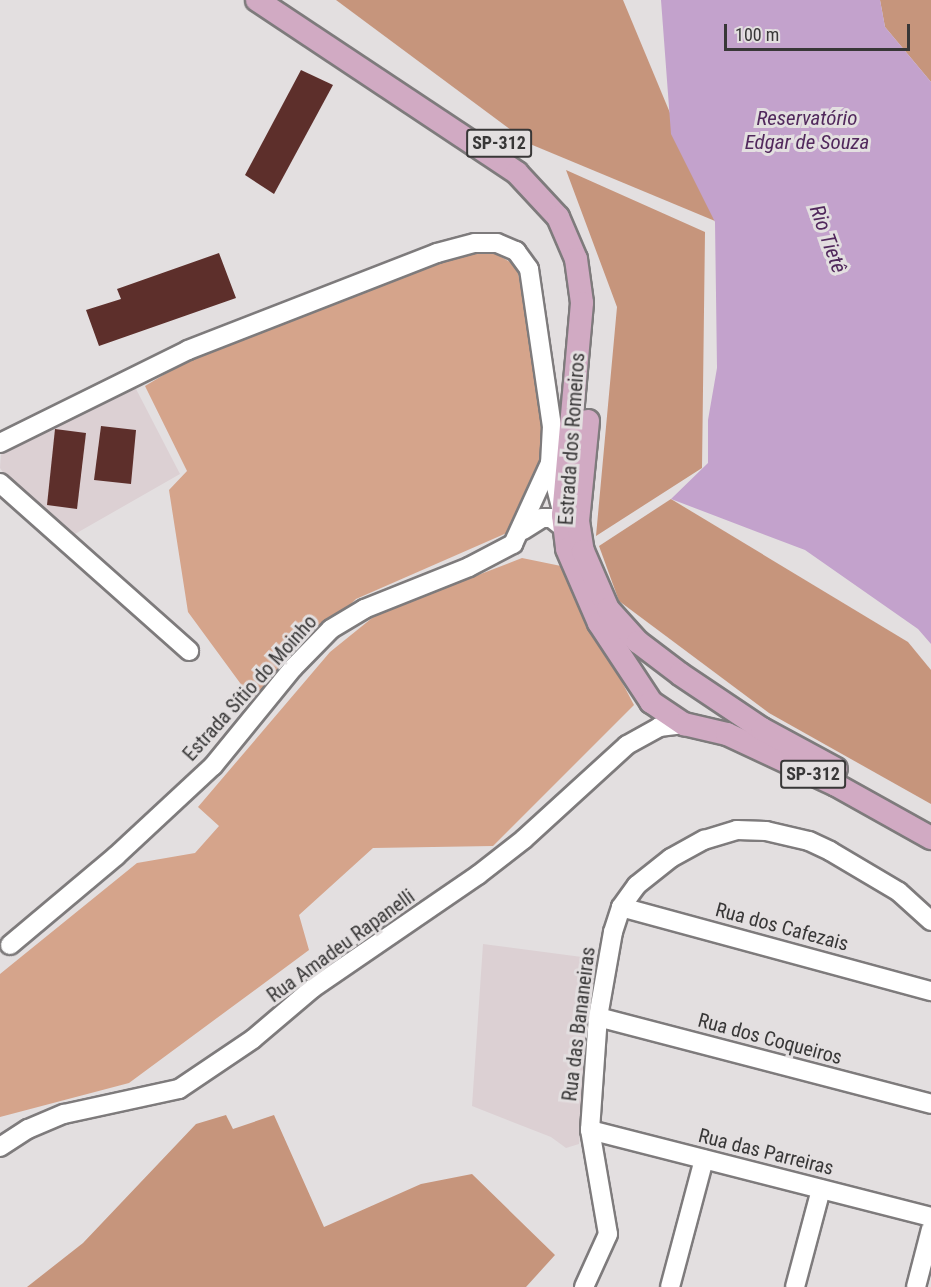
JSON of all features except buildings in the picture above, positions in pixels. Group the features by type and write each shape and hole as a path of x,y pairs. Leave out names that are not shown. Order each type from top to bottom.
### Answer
{"main road":[{"name":"Estrada dos Romeiros","path":"257,0 517,173 550,205 572,245 581,288 559,460 567,549 586,599 624,666 649,699 687,725 745,741 873,804 931,838"},
{"name":"Estrada dos Romeiros","path":"282,0 526,162 550,184 570,210 590,255 596,303 579,499 583,551 609,609 638,642 676,671 762,729 931,823"},
{"path":"559,460 579,499"},
{"path":"649,699 657,679 676,671"},
{"path":"687,725 706,711 706,691"}],"street":[{"path":"0,443 188,350 437,253 488,242 516,251 530,269 552,426 559,460"},
{"name":"Estrada Sítio do Moinho","path":"10,945 54,911 213,766 292,668 331,629 382,600 489,559 513,544 523,530 559,460"},
{"path":"0,483 189,651"},
{"path":"523,530 542,518 563,522"},
{"path":"642,735 649,699"},
{"path":"642,735 659,727 687,725"},
{"name":"Rua Amadeu Rapanelli","path":"0,1147 28,1129 64,1114 179,1089 253,1039 313,988 478,875 524,839 584,781 642,735"},
{"name":"Rua das Bananeiras","path":"584,1287 608,1234 590,1130 598,1017 613,932 621,907 637,885 671,858 722,833 754,830 785,834 830,851 898,891 931,921"},
{"name":"Rua dos Cafezais","path":"621,907 931,991"},
{"name":"Rua dos Coqueiros","path":"598,1017 931,1104"},
{"name":"Rua das Parreiras","path":"590,1130 931,1217"},
{"path":"670,1287 704,1159"},
{"path":"795,1287 821,1189"},
{"path":"916,1287 931,1229"}],"shaded area":[{"path":"336,0 623,0 715,221 530,144"},
{"path":"880,0 931,0 931,82 885,27"},
{"path":"566,170 705,232 702,468 596,536 617,307"},
{"path":"489,250 517,266 550,463 509,532 356,599 254,702 188,612 169,490 187,471 145,386 197,355 437,261"},
{"path":"135,387 180,474 75,534 6,477 0,468 1,453"},
{"path":"671,499 908,642 931,670 931,804 769,713 619,601 599,546"},
{"path":"522,558 561,566 634,705 493,846 373,848 299,915 309,950 129,1083 0,1117 0,974 137,863 195,853 219,826 198,807 330,652 377,614"},
{"path":"483,944 597,959 579,1144 566,1148 551,1137 472,1106"},
{"path":"226,1115 233,1129 274,1115 324,1227 421,1184 472,1174 555,1255 526,1287 27,1287 83,1243 196,1124"}],"water":[{"name":"Reservatório Edgar de Souza","path":"661,0 880,0 885,27 931,82 931,644 918,629 805,550 671,499 708,463 708,420 717,368 715,222 671,134"}],"water label":[{"name":"Rio Tietê","path":"828,239"}]}
